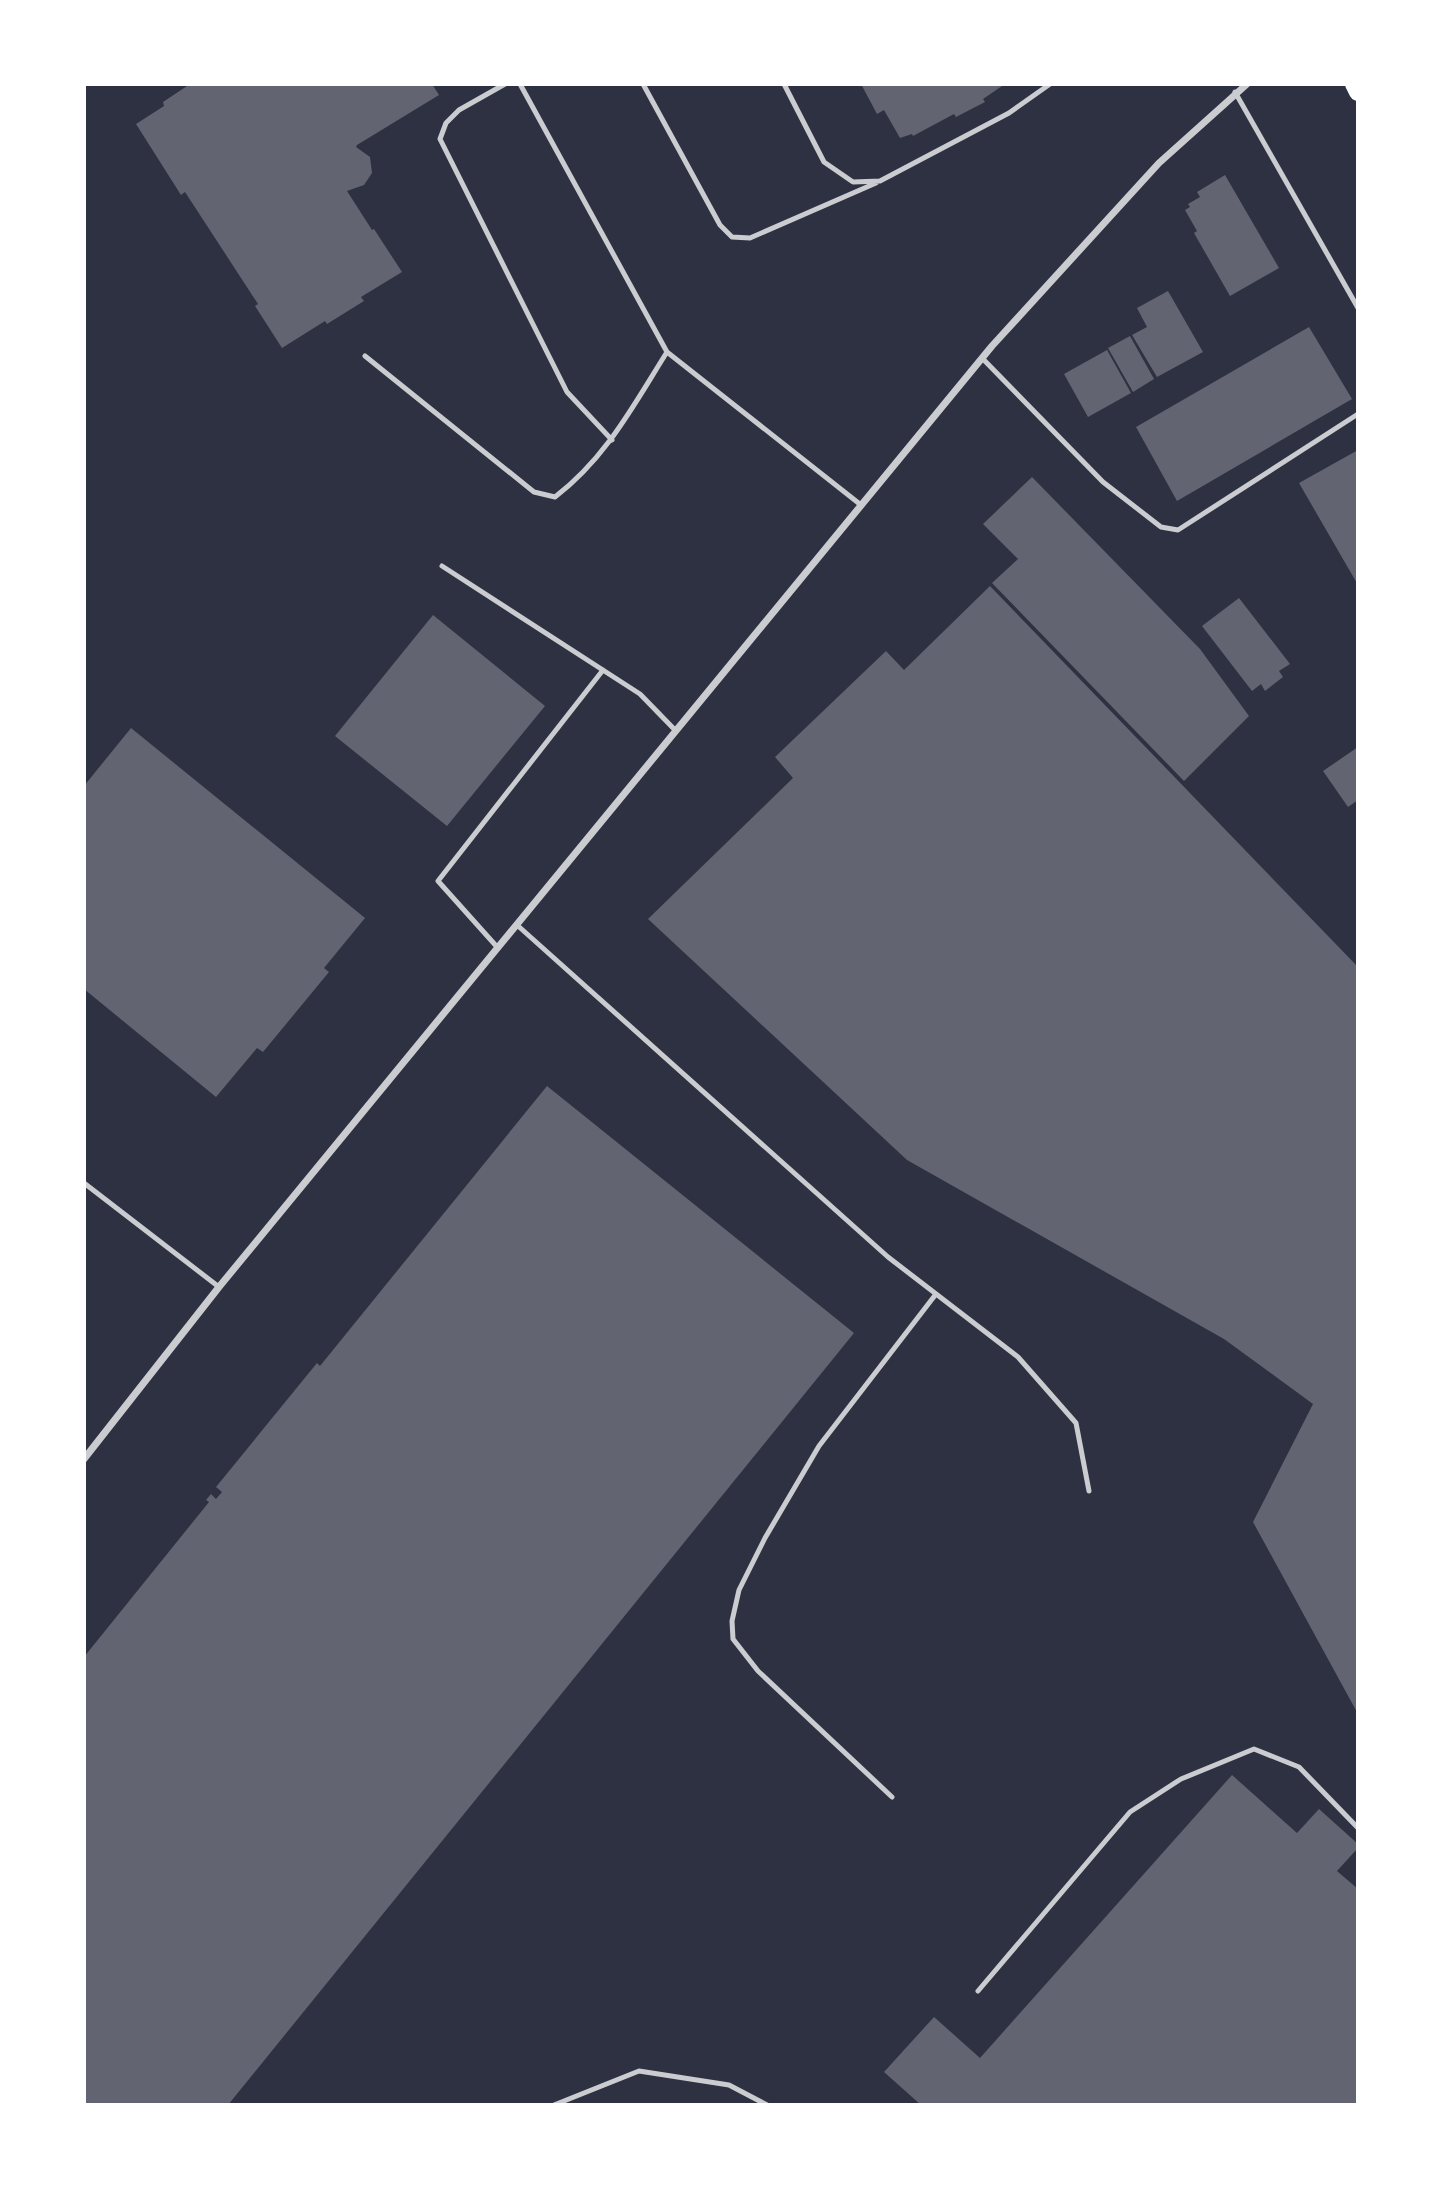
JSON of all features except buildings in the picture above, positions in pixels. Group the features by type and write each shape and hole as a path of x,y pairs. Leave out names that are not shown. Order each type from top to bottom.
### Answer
{"main road":[{"path":"1354,84 1358,92"}],"street":[{"path":"84,1459 219,1287 982,358 1159,163 1247,84"}],"lane":[{"path":"505,84 458,110 446,122 440,139 567,392 612,440"},
{"path":"520,84 667,352 861,505"},
{"path":"643,84 720,225 732,237 751,239 880,181 1009,113 1050,84"},
{"path":"784,84 824,162 853,182 880,181"},
{"path":"1235,92 1358,308"},
{"path":"365,356 534,492 555,496 579,478 612,440 667,352"},
{"path":"982,358 1103,482 1161,527 1178,530 1358,414"},
{"path":"442,566 640,694 676,731"},
{"path":"498,948 438,881 603,670"},
{"path":"517,925 888,1257 1018,1357 1076,1423 1089,1491"},
{"path":"84,1183 219,1287"},
{"path":"892,1797 758,1671 733,1639 733,1621 739,1590 765,1538 819,1446 936,1294"},
{"path":"978,1991 1130,1812 1181,1779 1254,1749 1298,1768 1358,1828"},
{"path":"554,2105 639,2071 729,2085 767,2105"}]}
